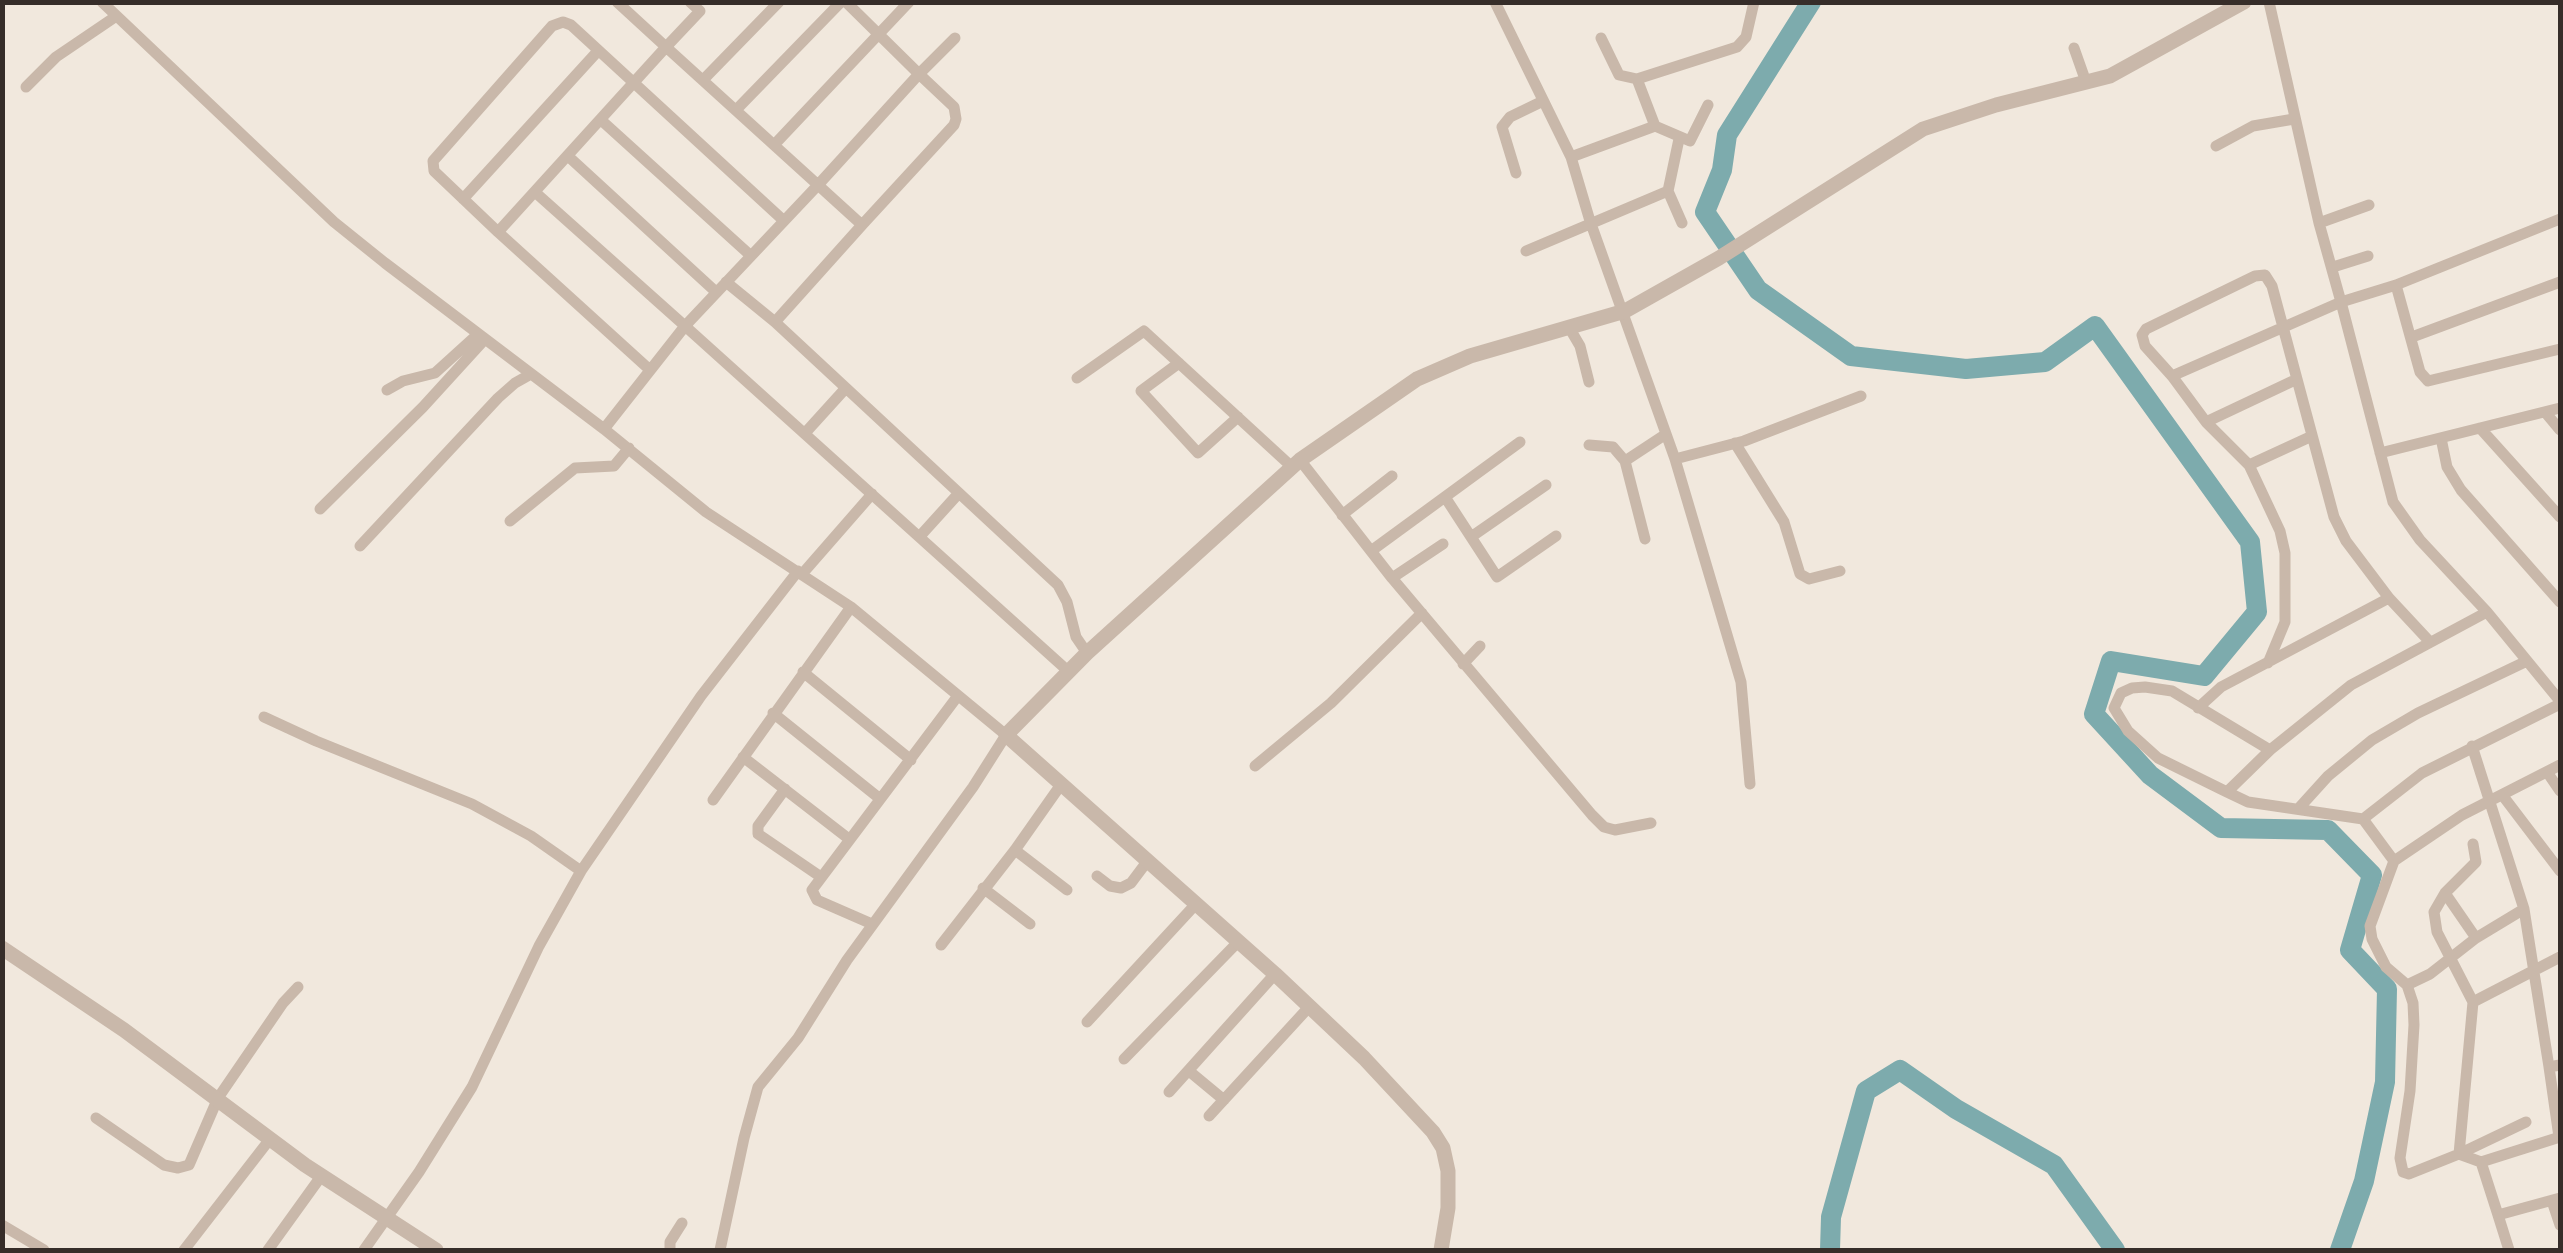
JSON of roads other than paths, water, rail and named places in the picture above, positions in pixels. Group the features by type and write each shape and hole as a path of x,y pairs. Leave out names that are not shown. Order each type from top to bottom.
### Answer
{"street":[{"path":"102,2 334,222 629,448 706,512 850,607 1006,735 1310,1007 1439,1139 1448,1172 1448,1208 1441,1250"},
{"path":"617,2 862,225"},
{"path":"703,80 779,2"},
{"path":"736,110 843,2 880,32 950,102 956,120 775,322"},
{"path":"774,145 909,2"},
{"path":"1495,2 1571,157 1590,221 1676,459 1741,682 1750,784"},
{"path":"1601,38 1619,75 1637,79 1737,46 1746,37 1754,2"},
{"path":"720,1250 758,1088 805,1027 872,924 1006,735 1087,652 1296,464 1394,394 1442,367 1624,312 1719,258 1923,129 2126,70 2244,2"},
{"path":"2269,2 2318,223 2333,268 2389,493 2420,540 2560,698 2422,773 2363,819"},
{"path":"498,232 570,157 699,5"},
{"path":"26,87 56,57 115,17"},
{"path":"650,370 434,171 433,161 552,26 570,24 784,220"},
{"path":"604,429 685,326 955,38"},
{"path":"2074,48 2086,82"},
{"path":"464,198 597,52"},
{"path":"1637,79 1655,126 1679,139 1694,140 1708,106"},
{"path":"1516,174 1502,127 1510,117 1541,102"},
{"path":"2216,146 2253,126 2294,119"},
{"path":"601,120 750,255"},
{"path":"1571,157 1655,126"},
{"path":"1679,139 1668,191 1682,223"},
{"path":"570,157 716,292"},
{"path":"1526,251 1668,191"},
{"path":"536,192 1068,671"},
{"path":"2318,223 2369,206"},
{"path":"2172,376 2341,302 2396,285 2560,219"},
{"path":"2333,268 2368,256"},
{"path":"2268,663 2285,622 2285,553 2280,532 2249,465 2206,422 2145,346 2142,334 2255,276 2265,276 2272,286 2280,327 2339,528 2389,598 2430,642"},
{"path":"726,282 775,322 1058,584 1076,637 1087,652"},
{"path":"2412,336 2560,282"},
{"path":"2396,285 2420,372 2428,380 2560,348"},
{"path":"1570,329 1580,346 1589,382"},
{"path":"1077,378 1144,331 1296,464 1604,827 1624,830 1651,822"},
{"path":"387,390 403,380 435,373 482,337"},
{"path":"320,510 423,407 482,337"},
{"path":"1179,363 1141,391 1198,452 1238,417"},
{"path":"360,546 498,398 532,374"},
{"path":"2206,422 2295,380"},
{"path":"806,432 845,389"},
{"path":"1676,459 1735,444 1861,396"},
{"path":"2380,453 2560,408"},
{"path":"2545,412 2560,430"},
{"path":"2480,428 2560,517"},
{"path":"1626,461 1666,434"},
{"path":"2249,465 2312,436"},
{"path":"2441,438 2448,467 2461,490 2560,602"},
{"path":"1371,551 1520,442"},
{"path":"1735,444 1784,522 1800,574 1809,578 1840,571"},
{"path":"1589,445 1613,447 1626,461 1646,539"},
{"path":"510,521 576,468 614,466 629,448"},
{"path":"1342,515 1392,476"},
{"path":"1471,537 1546,485"},
{"path":"364,1250 389,1218 472,1088 539,946 581,871 700,696 801,572 872,494"},
{"path":"921,536 959,494"},
{"path":"1444,497 1496,577 1556,536"},
{"path":"1392,578 1443,544"},
{"path":"2198,708 2212,694 2389,598"},
{"path":"713,800 850,607"},
{"path":"2226,792 2270,750 2351,685 2486,612"},
{"path":"1255,766 1331,702 1422,613"},
{"path":"1463,664 1480,646"},
{"path":"2299,808 2354,753 2418,713 2526,661"},
{"path":"803,672 910,760"},
{"path":"2270,750 2172,692 2132,688 2121,694 2114,708 2128,731 2158,758 2248,802 2363,819 2394,861"},
{"path":"872,924 814,898 812,890 957,697"},
{"path":"773,713 879,798"},
{"path":"264,716 316,741 454,795 531,836 581,871"},
{"path":"2460,1154 2481,1162 2560,1137 2555,1066 2524,909 2498,799 2472,746"},
{"path":"743,757 849,839"},
{"path":"2526,1122 2409,1174 2400,1168 2413,1003 2407,985 2386,967 2370,926 2394,861 2441,826 2560,764"},
{"path":"2547,772 2560,790"},
{"path":"941,945 1060,786"},
{"path":"785,789 758,826 758,834 821,876"},
{"path":"2498,799 2560,871"},
{"path":"2460,1154 2474,1002 2435,922 2434,912 2445,894 2476,862 2473,844"},
{"path":"1015,850 1067,890"},
{"path":"1098,876 1110,886 1126,887 1146,863"},
{"path":"984,888 1030,924"},
{"path":"2445,894 2476,938"},
{"path":"1087,1022 1196,905"},
{"path":"2407,985 2452,960 2476,938 2524,909"},
{"path":"1124,1060 1238,942"},
{"path":"2,948 218,1098 270,1139 436,1250"},
{"path":"2474,1002 2560,957"},
{"path":"1170,1092 1274,974"},
{"path":"96,1118 164,1164 189,1166 218,1098 298,987"},
{"path":"1209,1116 1310,1007"},
{"path":"1189,1070 1224,1100"},
{"path":"184,1250 270,1139"},
{"path":"2481,1162 2509,1250"},
{"path":"268,1250 322,1175"},
{"path":"2498,1216 2556,1199 2560,1224"},
{"path":"670,1250 670,1242 682,1223"},
{"path":"2,1226 44,1250"}],"waterway":[{"path":"1811,2 1727,135 1722,170 1705,212 1758,290 1851,356 1966,369 2045,362 2095,326 2250,542 2257,612 2204,676 2111,661 2094,714 2150,775 2221,828 2328,830 2372,875 2350,950 2387,989 2385,1082 2364,1181 2340,1250"},
{"path":"1830,1250 1831,1217 1866,1091 1900,1070 1956,1109 2054,1165 2115,1250"}]}
